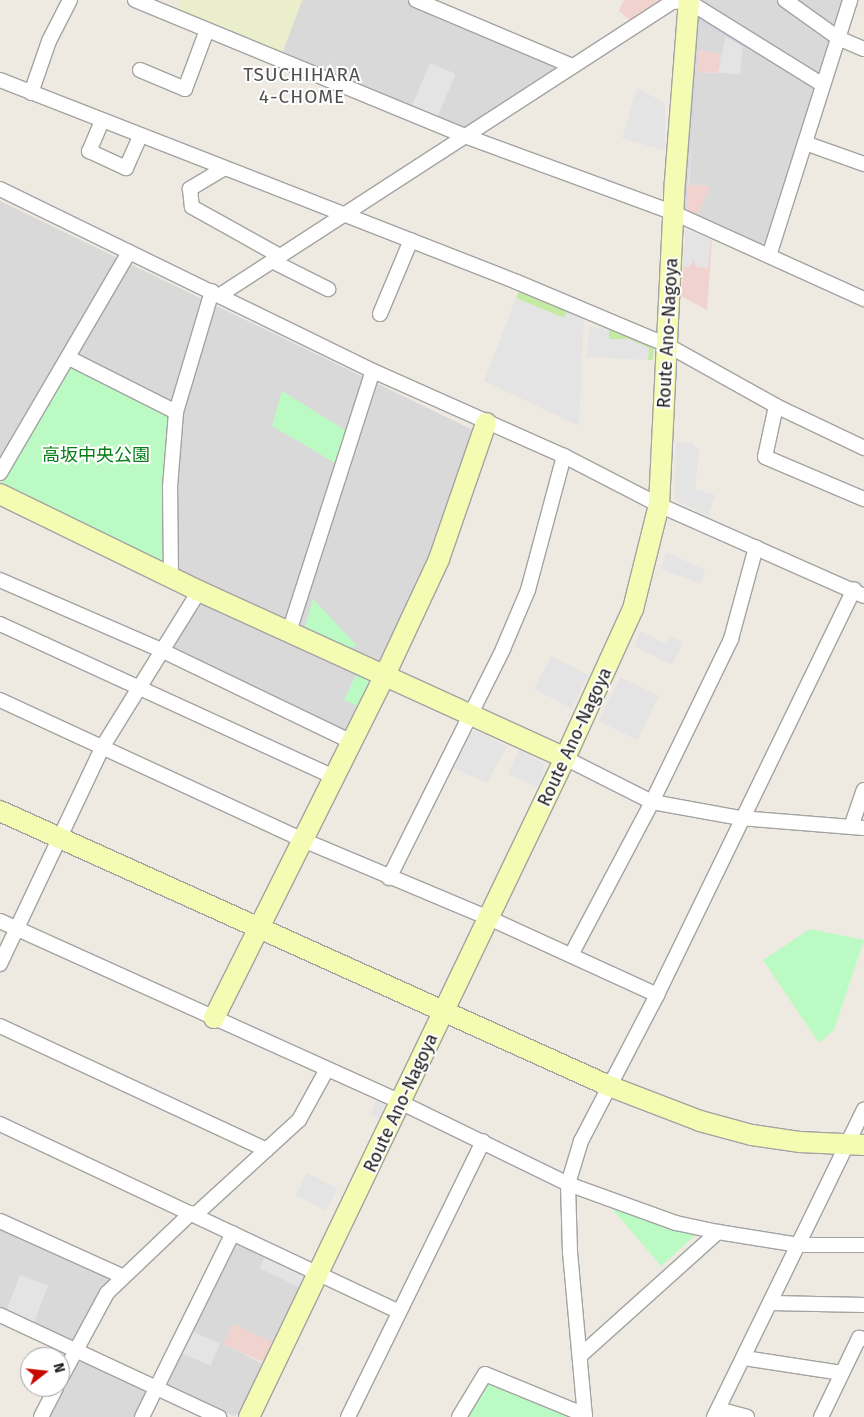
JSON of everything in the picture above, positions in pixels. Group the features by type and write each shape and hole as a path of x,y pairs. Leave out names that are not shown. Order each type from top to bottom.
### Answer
{"street":[{"path":"31,93 49,42 70,0"},
{"path":"134,0 465,136 674,213 864,299"},
{"path":"416,0 572,66"},
{"path":"171,578 170,487 176,412 216,293 276,258 672,2 688,0 823,84"},
{"name":"Route Ano-Nagoya","path":"249,1417 320,1274 634,609 659,505 674,213 688,0"},
{"path":"785,0 838,38 864,48"},
{"path":"769,256 850,0"},
{"path":"140,70 185,89 207,30"},
{"path":"0,80 223,169 410,240 667,345 776,406 864,448"},
{"path":"102,121 89,151 126,168 140,136"},
{"path":"805,143 864,164"},
{"path":"223,169 190,189 192,207 328,289"},
{"path":"0,189 216,293 372,371 564,456 659,505 859,592 740,818 657,995 581,1142 568,1184 570,1252 582,1354 585,1416 485,1374 459,1417"},
{"path":"380,314 410,240"},
{"path":"0,473 130,252"},
{"path":"69,358 176,412"},
{"path":"289,632 372,371"},
{"path":"776,406 764,457 864,499"},
{"path":"214,1018 261,928 385,675 439,559 486,423"},
{"path":"389,878 528,590 564,456"},
{"path":"0,494 171,578 565,758 652,802 740,818 857,828 864,790"},
{"path":"571,956 652,802 731,639 756,547"},
{"path":"0,580 163,651 352,742"},
{"path":"0,964 58,836 103,746 142,687 199,591"},
{"path":"0,624 142,687 334,777"},
{"path":"0,700 303,840 389,878 489,918 657,995"},
{"path":"0,810 445,1009 609,1086 700,1121 752,1135 800,1142 855,1144"},
{"path":"0,921 400,1102 568,1184 676,1223 718,1232 799,1245 864,1245"},
{"path":"0,1026 267,1150"},
{"path":"70,1361 97,1309 122,1276 299,1120 327,1069"},
{"path":"747,1417 716,1413 799,1245 855,1144 864,1110"},
{"path":"0,1124 399,1312"},
{"path":"348,1417 483,1141"},
{"path":"0,1221 122,1276"},
{"path":"582,1354 718,1232"},
{"path":"142,1417 233,1234"},
{"path":"771,1303 864,1305"},
{"path":"0,1315 77,1348 219,1417"},
{"path":"820,1417 859,1338 864,1339"},
{"path":"744,1358 842,1373"},
{"path":"41,1417 51,1397"}],"shaded area":[{"path":"302,0 407,0 564,65 466,132 281,56"},
{"path":"624,0 666,0 632,22 619,11"},
{"path":"701,0 780,0 832,38 822,75 815,78"},
{"path":"791,0 844,0 836,31"},
{"path":"697,15 816,85 815,92 812,86 700,22 686,211 760,244 764,243 762,247 682,211"},
{"path":"700,21 812,86 815,92 766,242 760,244 697,216 709,186 689,185 695,72 718,73 721,54 697,50"},
{"path":"726,35 743,45 740,74 718,73"},
{"path":"697,50 721,54 718,73 695,72"},
{"path":"430,63 456,74 436,120 410,109"},
{"path":"637,88 665,103 665,151 622,138"},
{"path":"688,185 710,186 697,216 686,211"},
{"path":"0,201 473,430 435,551 349,730 343,732 171,648 207,584 4,487 0,480"},
{"path":"686,230 712,241 707,310 681,296"},
{"path":"686,230 711,240 708,268 696,267 694,260 689,267 683,267"},
{"path":"516,298 564,318 567,310 584,317 579,426 484,381"},
{"path":"599,323 609,327 609,339 629,339 649,348 648,360 587,357 589,327 599,328"},
{"path":"676,442 694,443 694,447 699,448 695,489 715,495 708,516 675,500"},
{"path":"666,552 705,570 701,584 661,569"},
{"path":"641,631 666,644 670,636 683,642 672,665 634,646"},
{"path":"551,656 588,675 572,708 534,689"},
{"path":"620,677 659,696 637,740 599,721"},
{"path":"475,730 507,746 487,783 452,767 467,734"},
{"path":"519,749 545,764 538,787 508,774"},
{"path":"377,1099 385,1103 380,1119 370,1115"},
{"path":"307,1173 337,1188 326,1211 296,1195"},
{"path":"0,1226 109,1276 110,1283 77,1338 70,1341 0,1310"},
{"path":"231,1238 307,1271 273,1343 233,1325 225,1344 263,1364 240,1413 234,1416 162,1384"},
{"path":"267,1252 307,1271 299,1287 259,1268"},
{"path":"20,1275 48,1286 34,1323 6,1312"},
{"path":"233,1324 273,1343 264,1363 224,1344"},
{"path":"189,1330 220,1344 210,1366 179,1352"},
{"path":"84,1361 145,1390 147,1395 136,1417 48,1417 59,1397 70,1397 70,1377 78,1363"}],"green space":[{"path":"181,0 302,0 281,56 177,11"},
{"path":"519,291 567,310 564,318 516,298"},
{"path":"609,327 654,343 653,360 648,360 649,348 609,339"},
{"name":"高坂中央公園","path":"74,367 166,413 169,420 162,517 165,559 161,562 4,487 2,481 67,369"},
{"path":"282,391 348,432 337,464 272,426"},
{"path":"313,599 357,646 349,648 305,627"},
{"path":"357,673 371,683 360,707 344,700"},
{"path":"810,929 864,940 834,1030 819,1043 763,960"},
{"path":"608,1204 699,1232 661,1266"},
{"path":"487,1382 496,1382 567,1417 468,1417"}],"district":[{"name":"TSUCHIHARA 4-CHOME","path":"302,86"}]}
